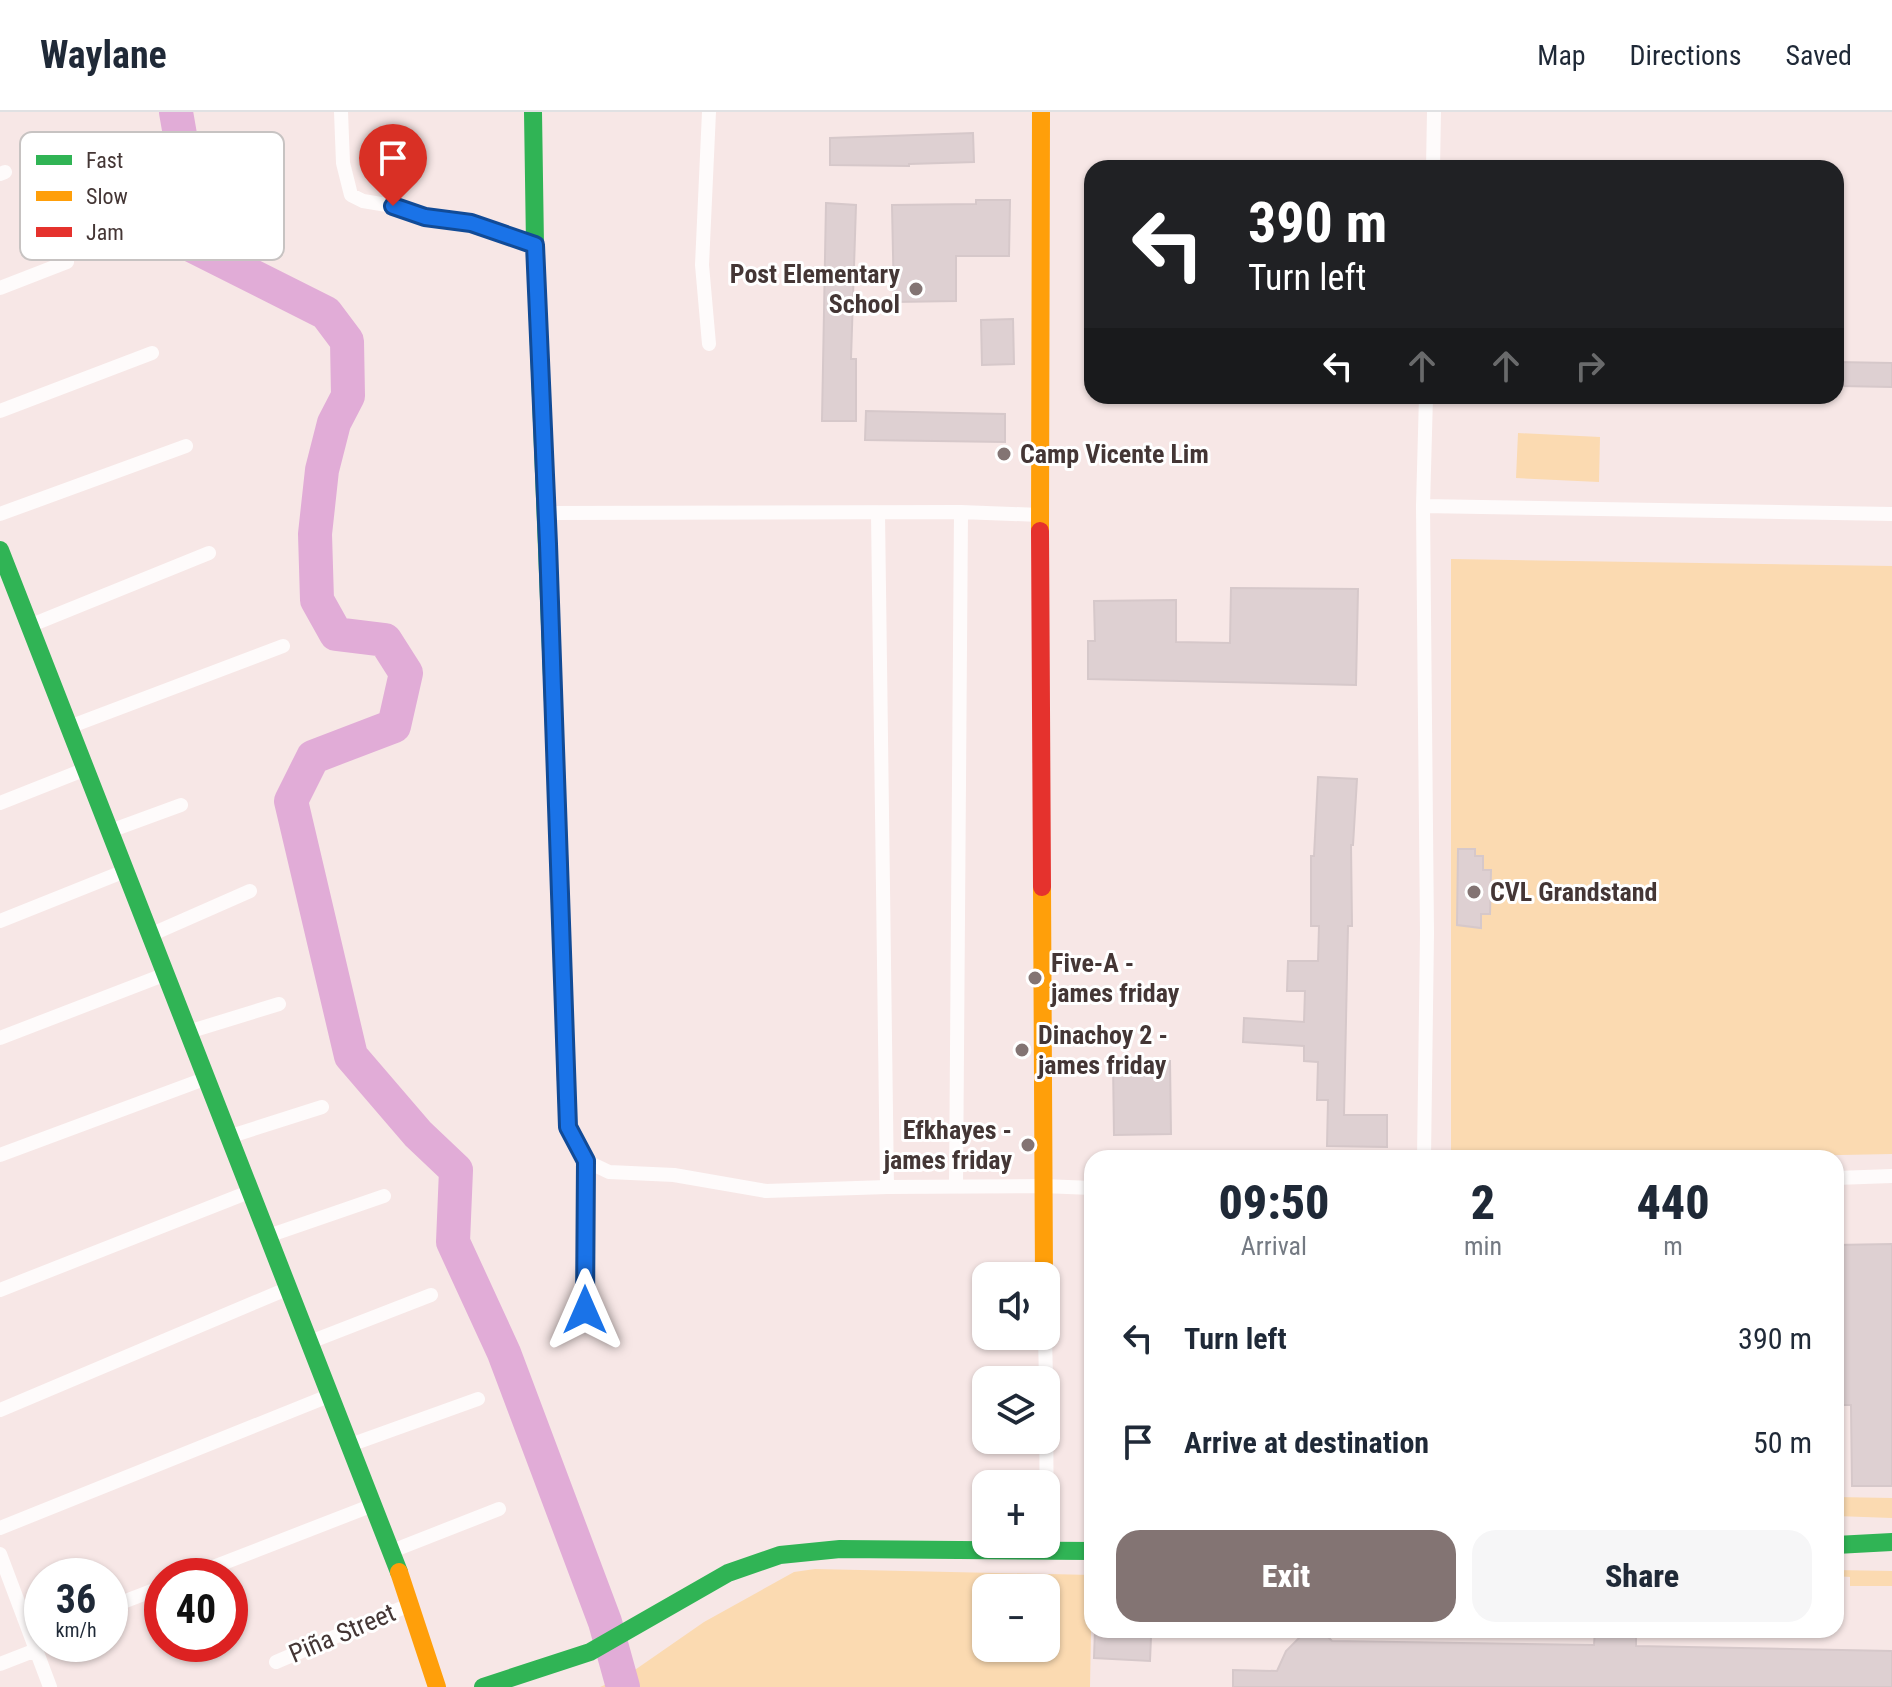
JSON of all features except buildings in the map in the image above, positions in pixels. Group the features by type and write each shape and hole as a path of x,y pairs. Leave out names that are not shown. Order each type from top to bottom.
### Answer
{"street":[{"path":"341,112 343,163 351,195 425,217 471,223 535,245"},
{"path":"533,112 535,245 568,1127 586,1161 585,1310"},
{"path":"709,112 702,265 709,344"},
{"path":"1041,112 1044,1262"},
{"path":"1433,160 1434,112"},
{"path":"0,288 67,262"},
{"path":"0,411 152,353"},
{"path":"1424,1150 1427,917 1423,506 1426,404"},
{"path":"0,514 186,446"},
{"path":"1423,506 1892,514"},
{"path":"547,513 961,512 1040,515"},
{"path":"956,1186 961,512"},
{"path":"878,514 887,1187"},
{"path":"0,550 392,1551 437,1687"},
{"path":"29,626 209,553"},
{"path":"69,727 283,646"},
{"path":"0,803 86,769"},
{"path":"110,831 181,805"},
{"path":"0,921 125,871"},
{"path":"150,935 250,891"},
{"path":"0,1038 166,974"},
{"path":"188,1032 279,1004"},
{"path":"0,1155 207,1078"},
{"path":"228,1137 322,1107"},
{"path":"586,1161 609,1172 674,1175 766,1191 956,1186 1084,1188"},
{"path":"1844,1178 1892,1176"},
{"path":"0,1290 249,1192"},
{"path":"268,1236 384,1196"},
{"path":"0,1410 289,1288"},
{"path":"310,1342 431,1295"},
{"path":"0,1528 331,1395"},
{"path":"350,1445 478,1399"},
{"path":"236,1558 373,1505"},
{"path":"392,1551 499,1509"},
{"path":"1844,1545 1892,1542"},
{"path":"483,1687 590,1652 728,1573 756,1562 801,1551 972,1550"},
{"path":"1060,1550 1084,1551"},
{"path":"0,1554 24,1610"},
{"name":"Piña Street","path":"276,1662 409,1605"},
{"path":"0,1664 24,1648"},
{"path":"43,1662 50,1687"}],"shaded area":[{"path":"1518,433 1600,437 1599,482 1516,478"},
{"path":"1451,559 1892,566 1892,1154 1844,1155 1844,1150 1451,1150"},
{"path":"1844,1497 1892,1498 1892,1518 1844,1516"},
{"path":"815,1569 1046,1574 972,1574 972,1662 1060,1662 1060,1574 1084,1575 1084,1638 1091,1638 1090,1687 600,1687 629,1674 704,1622 794,1572"},
{"path":"1844,1570 1892,1571 1892,1586 1850,1586 1850,1577 1844,1577"}],"waterway":[{"path":"176,112 179,132"},
{"path":"221,260 326,313 347,341 348,396 334,423 322,470 315,534 317,600 336,634 385,640 406,673 394,726 313,757 291,801 351,1056 418,1134 456,1170 453,1242 504,1353 605,1622 623,1687"}],"traffic: fast":[{"path":"533,112 535,245 559,854"},
{"path":"0,550 399,1572"},
{"path":"566,1082 568,1127 586,1161 585,1310"},
{"path":"1844,1545 1892,1542"},
{"path":"483,1687 590,1652 728,1573 780,1555 840,1549 1084,1551"}],"traffic: slow":[{"path":"1040,531 1041,112"},
{"path":"1042,887 1044,1262"},
{"path":"399,1572 437,1687"}],"traffic: jam":[{"path":"1040,531 1042,887"},
{"path":"559,854 566,1082"}],"place":[{"name":"Post Elementary School","path":"916,289"},
{"name":"Camp Vicente Lim","path":"1004,454"},
{"name":"CVL Grandstand","path":"1474,892"},
{"name":"Five-A - james friday","path":"1035,978"},
{"name":"Dinachoy 2 - james friday","path":"1022,1050"},
{"name":"Efkhayes - james friday","path":"1028,1145"}],"route":[{"path":"393,206 425,217 471,223 535,245 568,1127 586,1161 585,1310"}]}
